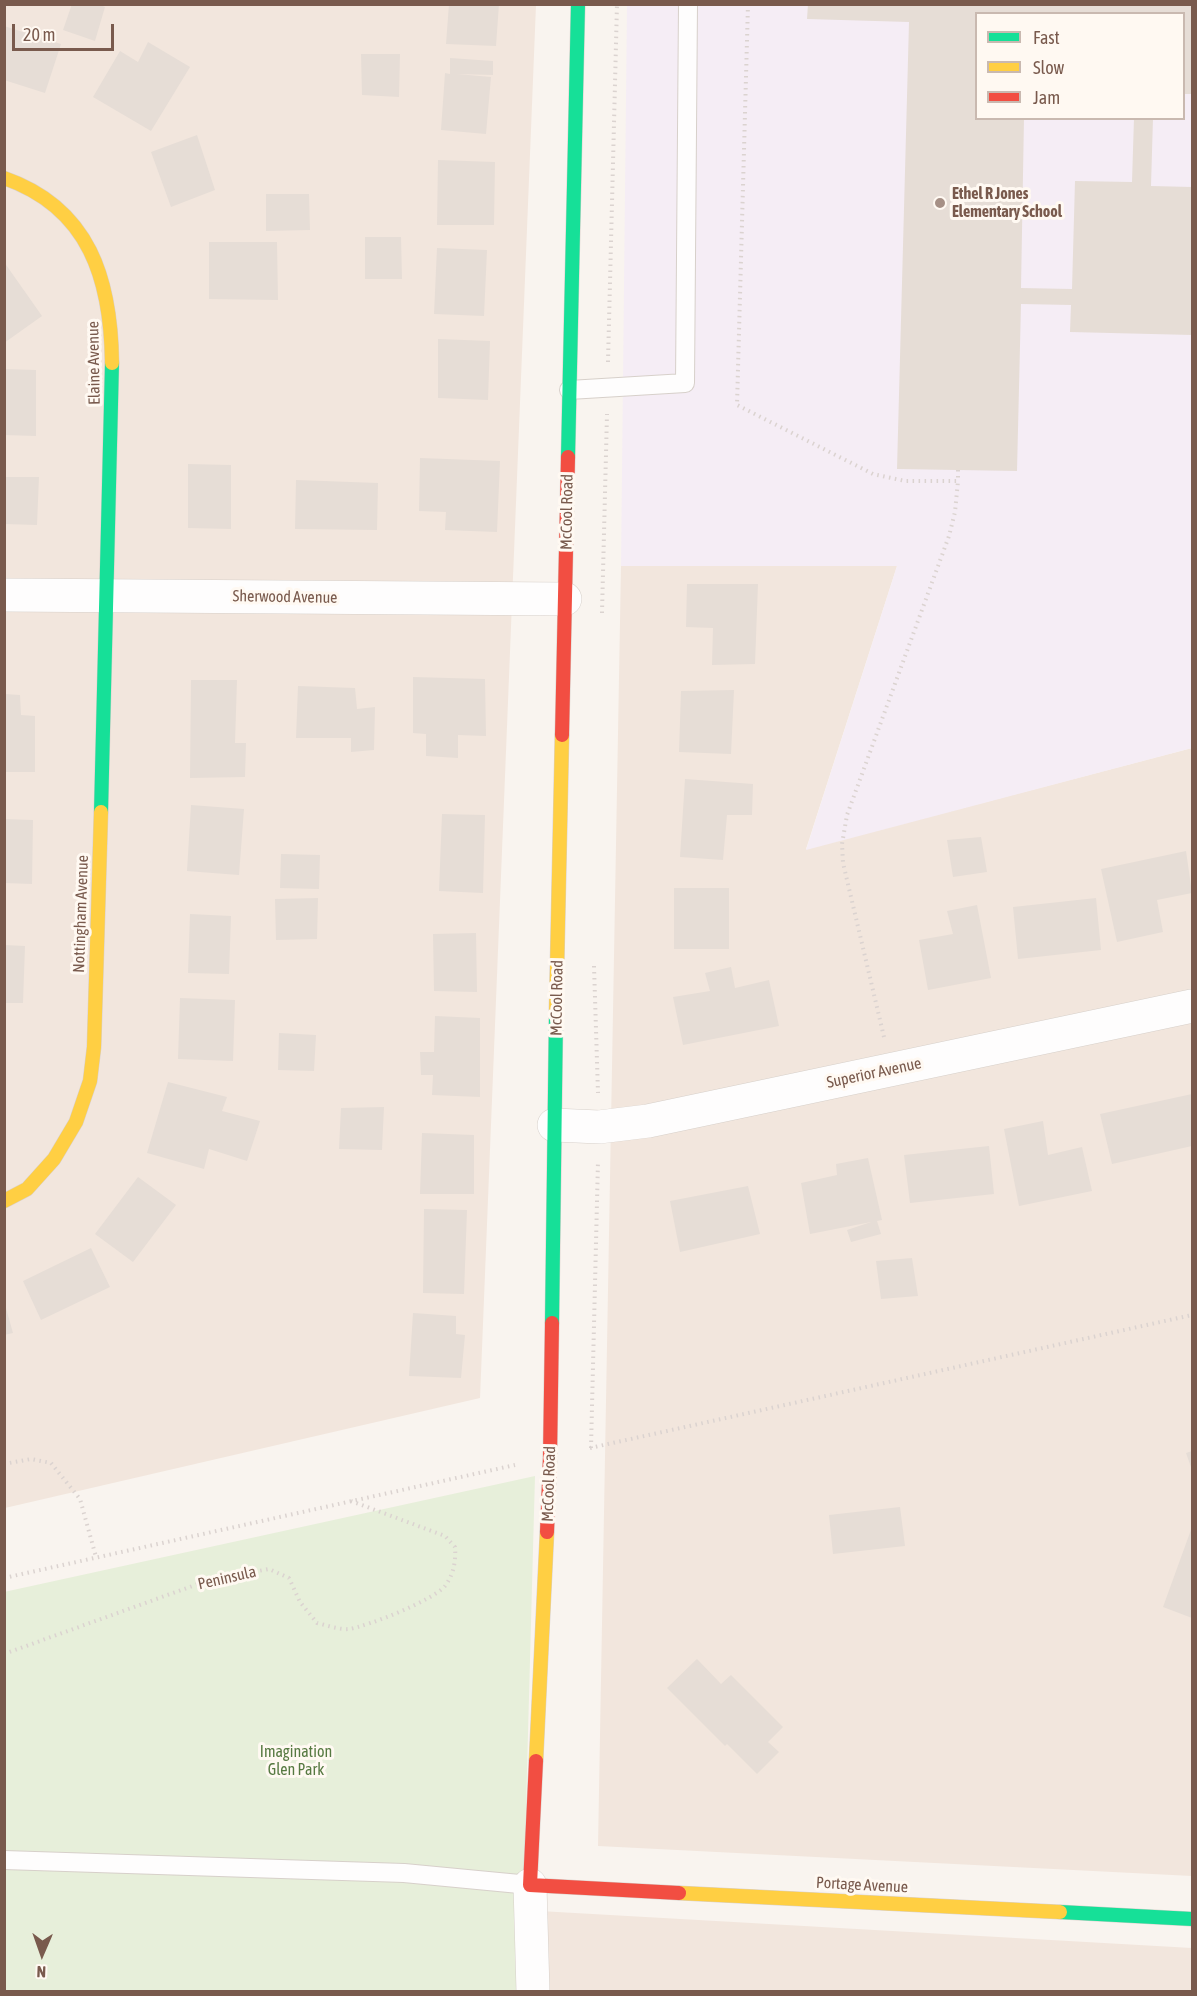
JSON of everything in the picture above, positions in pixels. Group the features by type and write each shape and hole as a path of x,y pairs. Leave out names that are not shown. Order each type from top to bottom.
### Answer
{"street":[{"name":"McCool Road","path":"533,1992 530,1885 550,1457 554,1125 578,4"},
{"name":"Elaine Avenue","path":"4,178 16,181 51,203 79,231 98,266 109,308 112,351 107,595"},
{"name":"Sherwood Avenue","path":"4,595 565,599"},
{"name":"Nottingham Avenue","path":"4,1201 27,1189 54,1159 76,1122 90,1081 94,1047 107,595"},
{"name":"Superior Avenue","path":"554,1125 599,1127 648,1121 1192,1006"},
{"name":"Portage Avenue","path":"530,1885 1192,1919"}],"lane":[{"path":"569,390 685,383 688,4"},
{"path":"4,1860 404,1873 530,1885"}],"path":[{"path":"602,624 617,4"},
{"path":"748,4 737,405 873,474 905,481 958,481"},
{"path":"884,1038 843,863 842,844 848,815 949,536 955,512 958,471"},
{"path":"591,1448 599,1127 594,966"},
{"path":"4,1578 1192,1315"},
{"path":"4,1464 30,1459 51,1463 80,1498 96,1557"},
{"name":"Peninsula","path":"4,1654 209,1580 269,1569 290,1578 300,1602 317,1623 348,1629 423,1601 444,1586 456,1562 456,1547 445,1536 350,1501"}],"shaded area":[{"path":"4,5 536,5 480,1398 5,1508"},
{"path":"627,5 1192,5 1192,748 806,850 897,566 621,566"},
{"path":"621,566 897,566 806,849 1192,748 1192,1876 598,1846"},
{"path":"522,1910 1192,1948 1192,1991 521,1992"}],"green space":[{"name":"Imagination Glen Park","path":"535,1476 521,1991 5,1991 4,1592"}],"building":[{"path":"72,4 98,4 105,7 95,41 63,30"},
{"path":"449,4 499,4 496,46 446,44"},
{"path":"808,4 1192,4 1192,94 1185,94 1185,12 975,12 975,120 1024,120 1021,288 1072,289 1075,181 1132,182 1134,120 1153,120 1151,186 1192,187 1192,335 1070,332 1071,305 1021,304 1017,471 897,469 909,22 807,19"},
{"path":"4,26 61,44 45,93 4,80"},
{"path":"148,42 190,67 151,131 93,97 120,51 138,62"},
{"path":"361,54 400,54 399,97 362,95"},
{"path":"450,58 493,61 493,75 457,74 491,77 486,134 441,130 445,73 450,74"},
{"path":"197,135 215,190 171,207 151,152"},
{"path":"438,160 495,162 494,225 437,225"},
{"path":"266,194 309,194 310,230 266,231"},
{"path":"365,237 401,237 402,279 365,279"},
{"path":"209,242 277,242 278,300 209,299"},
{"path":"437,248 487,250 484,316 434,314"},
{"path":"4,262 42,316 4,343"},
{"path":"438,339 490,341 488,400 438,398"},
{"path":"4,369 36,370 36,436 4,435"},
{"path":"420,458 500,461 497,532 445,530 446,512 419,511"},
{"path":"188,464 231,465 231,529 188,528"},
{"path":"4,477 39,477 37,525 4,524"},
{"path":"296,480 378,483 377,530 295,529"},
{"path":"687,584 758,584 755,664 712,665 713,628 686,627"},
{"path":"413,677 485,679 486,736 458,735 458,758 426,756 426,734 413,733"},
{"path":"191,680 237,680 235,743 246,743 245,777 190,778"},
{"path":"298,686 355,688 357,709 375,707 374,750 351,752 351,738 296,738"},
{"path":"734,690 731,754 679,752 681,691"},
{"path":"5,694 20,695 21,715 35,716 35,772 5,772"},
{"path":"685,779 753,784 752,815 727,815 723,860 680,857"},
{"path":"191,805 244,809 239,875 187,871"},
{"path":"442,814 485,815 483,893 439,891"},
{"path":"4,819 33,820 32,884 4,883"},
{"path":"981,837 987,872 953,877 947,840"},
{"path":"1186,851 1192,893 1157,900 1163,932 1117,942 1101,869"},
{"path":"281,854 320,855 319,889 280,888"},
{"path":"674,888 729,888 729,949 674,949"},
{"path":"318,898 317,939 276,940 275,899"},
{"path":"1096,898 1101,950 1018,959 1013,907"},
{"path":"977,905 991,978 928,990 919,940 953,934 947,911"},
{"path":"190,914 231,916 229,974 188,973"},
{"path":"476,933 477,992 434,991 433,934"},
{"path":"4,945 25,946 23,1003 4,1003"},
{"path":"731,967 735,988 769,980 779,1026 683,1045 673,997 710,991 705,973"},
{"path":"180,998 235,1000 233,1061 178,1059"},
{"path":"435,1016 480,1018 480,1097 432,1095 433,1075 421,1075 420,1052 434,1052"},
{"path":"279,1033 316,1035 314,1071 278,1070"},
{"path":"168,1082 227,1097 222,1111 260,1121 247,1161 209,1149 204,1169 147,1153"},
{"path":"1192,1094 1192,1146 1112,1164 1100,1114"},
{"path":"384,1107 382,1150 339,1149 341,1108"},
{"path":"1043,1121 1048,1155 1082,1147 1092,1191 1019,1206 1004,1129"},
{"path":"422,1133 474,1135 474,1194 420,1194"},
{"path":"989,1146 994,1194 910,1203 904,1155"},
{"path":"868,1158 882,1220 877,1221 881,1234 851,1242 847,1230 871,1222 810,1234 801,1183 837,1175 836,1164"},
{"path":"138,1177 176,1205 133,1262 95,1234"},
{"path":"748,1186 760,1234 680,1252 670,1201"},
{"path":"424,1209 467,1210 464,1294 423,1293"},
{"path":"91,1248 110,1287 41,1320 23,1281"},
{"path":"912,1258 918,1296 881,1299 876,1261"},
{"path":"4,1301 13,1333 4,1335"},
{"path":"413,1313 456,1316 456,1334 465,1335 461,1378 409,1376"},
{"path":"1192,1451 1192,1470 1186,1453"},
{"path":"900,1507 905,1546 833,1554 829,1515"},
{"path":"1192,1527 1192,1618 1163,1607"},
{"path":"697,1659 721,1684 731,1675 783,1727 768,1742 779,1752 757,1774 727,1744 725,1746 667,1688"}],"traffic: fast":[{"path":"568,457 578,4"},
{"path":"101,812 112,363"},
{"path":"552,1323 556,1015"},
{"path":"1060,1912 1192,1919"}],"traffic: slow":[{"path":"4,178 33,191 57,208 76,228 90,251 107,303 112,363"},
{"path":"556,1015 562,735"},
{"path":"4,1201 27,1189 54,1159 76,1122 90,1081 94,1047 101,812"},
{"path":"536,1761 547,1532"},
{"path":"679,1893 1060,1912"}],"traffic: jam":[{"path":"562,735 568,457"},
{"path":"547,1532 552,1323"},
{"path":"536,1761 530,1885 679,1893"}],"place":[{"name":"Ethel R Jones Elementary School","path":"940,203"}]}
